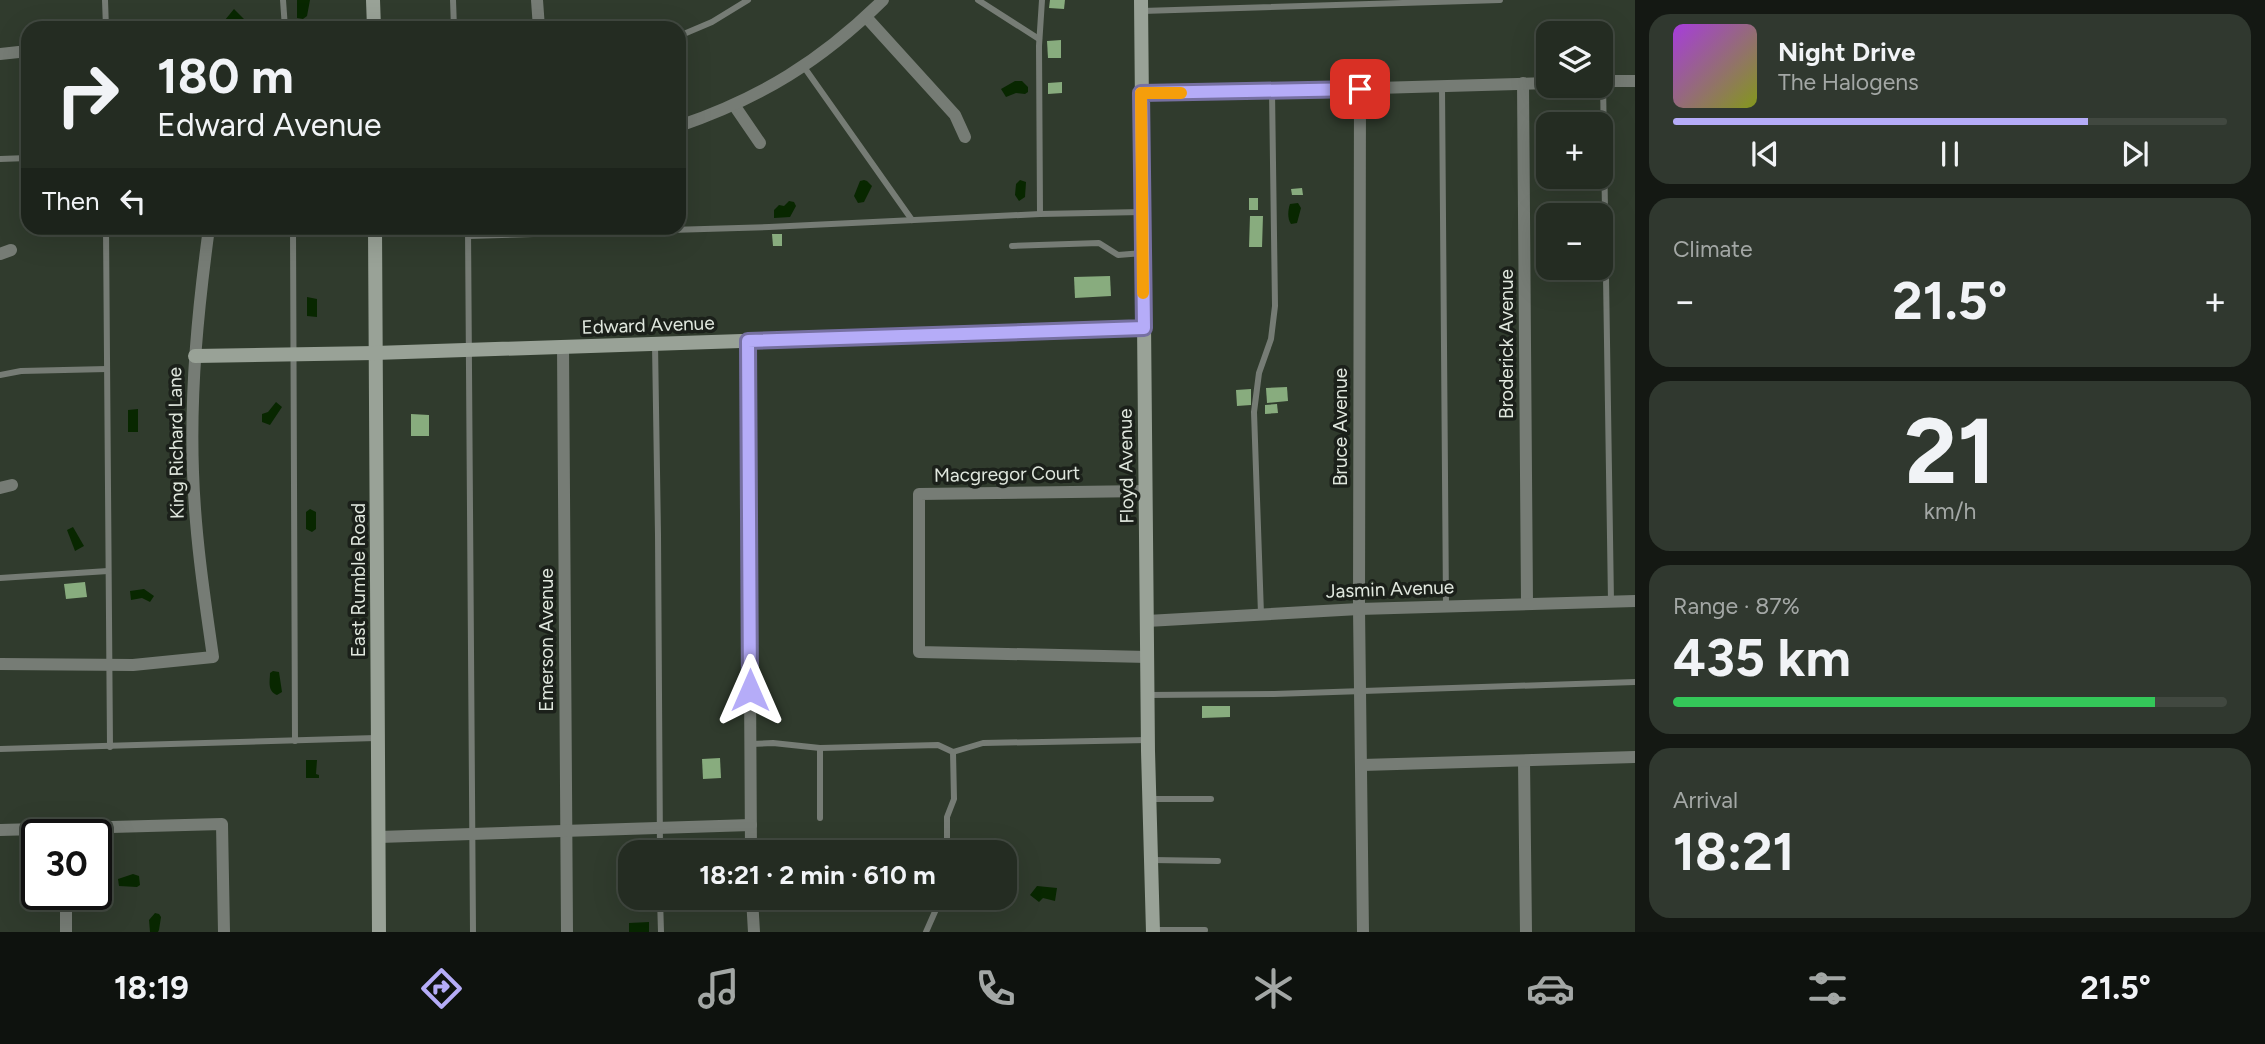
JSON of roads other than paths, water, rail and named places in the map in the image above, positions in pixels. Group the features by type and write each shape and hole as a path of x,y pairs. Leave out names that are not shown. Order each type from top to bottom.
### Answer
{"street":[{"path":"373,0 374,21"},
{"path":"537,0 538,21"},
{"path":"686,123 734,106 782,81 848,34 883,0"},
{"name":"Floyd Avenue","path":"1140,6 1148,740 1153,931"},
{"path":"866,17 955,115 965,137"},
{"path":"0,54 21,52"},
{"path":"1613,81 1635,80"},
{"path":"1141,93 1272,92 1536,82"},
{"name":"Broderick Avenue","path":"1523,83 1527,604"},
{"name":"Bruce Avenue","path":"1360,89 1359,609 1363,932"},
{"path":"734,106 760,144"},
{"name":"King Richard Lane","path":"108,665 166,663 213,657 197,531 193,459 195,356 200,289 208,235"},
{"name":"East Rumble Road","path":"375,235 379,932"},
{"name":"Edward Avenue","path":"195,356 375,354 1144,328"},
{"path":"748,341 751,840"},
{"name":"Emerson Avenue","path":"563,348 567,932"},
{"name":"Macgregor Court","path":"1146,491 919,494 919,652 1148,657"},
{"name":"Jasmin Avenue","path":"1147,621 1359,609 1635,601"},
{"path":"0,664 108,665"},
{"path":"1362,765 1635,757"},
{"path":"1524,761 1526,932"},
{"path":"112,830 222,824 224,932"},
{"path":"379,836 751,825"},
{"path":"0,830 21,831"},
{"path":"66,910 66,932"},
{"path":"753,910 754,932"}],"lane":[{"path":"105,0 106,21"},
{"path":"283,0 284,21"},
{"path":"453,0 454,21"},
{"path":"686,33 712,23 748,0"},
{"path":"978,0 1039,39"},
{"path":"1040,214 1039,39 1042,0"},
{"path":"1140,6 1500,0"},
{"path":"804,67 912,220"},
{"path":"1442,86 1446,606"},
{"path":"1261,614 1254,412 1259,373 1271,339 1275,306 1272,92"},
{"path":"1602,98 1611,602"},
{"path":"0,159 21,158"},
{"path":"686,228 1143,212"},
{"path":"106,235 110,747"},
{"path":"293,235 295,741"},
{"path":"473,932 469,236 497,235"},
{"path":"1012,246 1099,243 1118,255 1143,253"},
{"path":"655,344 660,840"},
{"path":"0,375 21,371 107,369"},
{"path":"0,579 108,571"},
{"path":"1148,695 1274,694 1635,682"},
{"path":"0,749 378,738"},
{"path":"751,744 773,743 820,748 938,745 953,752 983,743 1148,740"},
{"path":"820,748 820,818"},
{"path":"947,840 947,817 954,799 953,752"},
{"path":"1149,799 1211,799"},
{"path":"1150,860 1218,861"},
{"path":"660,910 661,932"},
{"path":"926,932 936,910"},
{"path":"1153,931 1205,930"}]}
